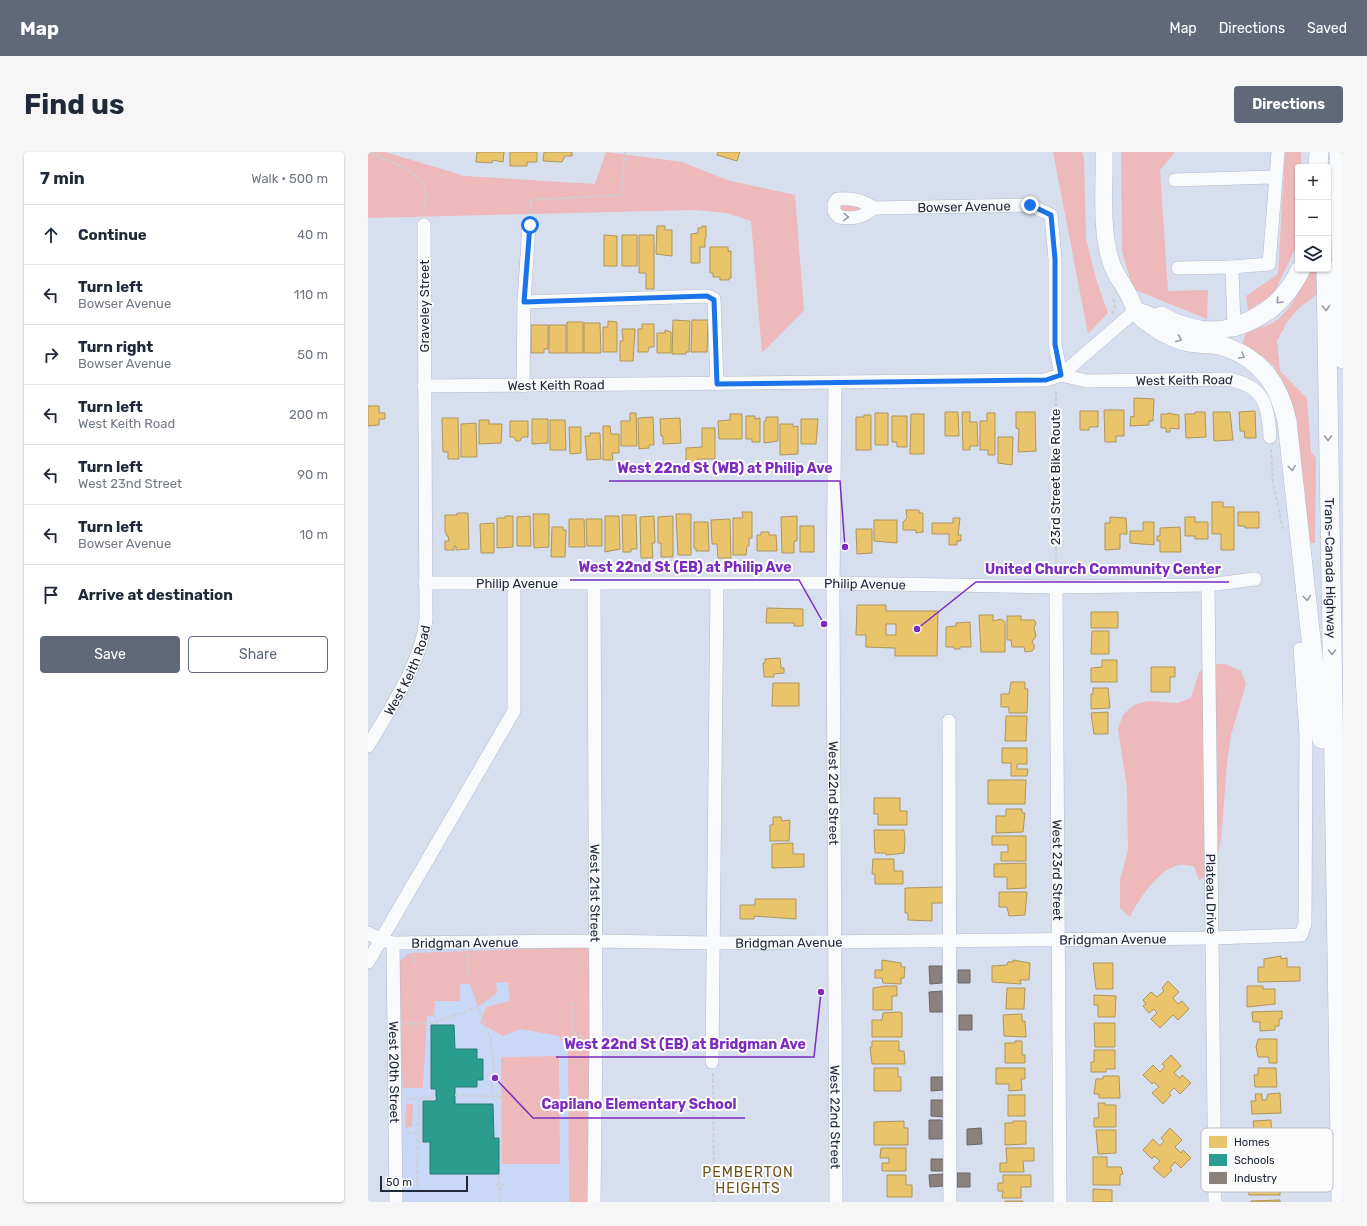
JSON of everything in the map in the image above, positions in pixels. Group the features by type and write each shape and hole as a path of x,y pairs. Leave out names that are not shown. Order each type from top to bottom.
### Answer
{"highway":[{"path":"1318,164 1319,152"},
{"path":"1324,152 1324,164"},
{"path":"1339,152 1343,359"},
{"path":"1234,327 1248,323 1275,306 1285,295 1299,272"},
{"name":"Trans-Canada Highway","path":"1326,272 1341,1202"},
{"path":"1135,311 1149,322 1184,341 1225,347 1251,361 1271,379 1283,405 1287,421 1317,679 1337,962"}],"main road":[{"path":"1104,152 1107,245 1111,263 1133,302 1135,311 1143,312 1160,321 1170,320"},
{"path":"1122,281 1156,312 1170,320 1207,331 1220,331 1234,327"}],"street":[{"path":"1178,268 1232,267 1269,264 1278,152"},
{"path":"1175,180 1276,177"},
{"name":"Bowser Avenue","path":"874,208 1030,205 1051,215 1055,259 1055,344 1061,375"},
{"name":"Graveley Street","path":"424,225 424,386"},
{"path":"523,386 524,302 530,225"},
{"path":"1232,267 1234,327"},
{"path":"524,302 707,296 714,300 717,384"},
{"name":"West Keith Road","path":"368,746 410,674 420,650 426,620 424,386 1046,380 1061,375 1135,311"},
{"name":"West Keith Road","path":"1061,375 1087,381 1228,379 1239,381 1255,389 1264,402 1268,411 1270,437"},
{"name":"West 22nd Street","path":"835,383 833,583 836,1202"},
{"name":"Philip Avenue","path":"425,583 833,583 1056,587 1208,585 1255,579"},
{"path":"368,962 387,942 514,711 514,583"},
{"name":"West 21st Street","path":"594,584 596,1038 594,1202"},
{"path":"712,1062 717,584"},
{"name":"Plateau Drive","path":"1208,585 1214,1128"},
{"name":"West 23rd Street","path":"1056,587 1057,939 1060,1202"},
{"name":"Bridgman Avenue","path":"368,933 387,942 595,941 714,943 1212,938 1301,935 1305,924 1306,734 1300,649"},
{"path":"949,721 950,1202"},
{"name":"West 20th Street","path":"387,942 396,1202"},
{"name":"Plateau Drive","path":"1215,1192 1215,1202"}],"path":[{"path":"370,152 414,174 424,183 426,197 424,225"},
{"path":"531,200 621,194 625,152"},
{"name":"23rd Street Bike Route","path":"1055,392 1056,587"},
{"path":"467,952 468,977"},
{"path":"414,955 415,964"},
{"path":"572,1002 572,1031 577,1035 586,1038"},
{"path":"404,1024 438,1022 478,1007 490,1037 494,1068 491,1096"},
{"path":"434,1015 438,1022"},
{"path":"712,1062 714,1202"},
{"path":"455,1095 501,1097"},
{"path":"417,1186 419,1098"},
{"path":"404,1099 436,1098"},
{"path":"403,1133 418,1133"},
{"path":"499,1175 500,1202"},
{"path":"495,1184 506,1185"}],"shaded area":[{"path":"368,152 385,152 465,176 595,184 606,152 682,162 727,180 795,195 804,310 762,353 751,221 727,213 695,210 368,218"},
{"path":"1053,152 1082,152 1084,158 1086,239 1097,282 1108,313 1088,334"},
{"path":"1121,152 1175,152 1160,170 1168,291 1208,290 1207,319 1133,289 1122,251"},
{"path":"1285,152 1301,152 1301,164 1295,164 1295,249 1273,295 1248,310 1246,296 1278,274"},
{"path":"840,204 862,206 862,211 841,212 838,209"},
{"path":"1306,272 1320,272 1318,293 1298,309 1287,322 1277,341 1280,371 1307,398 1311,452 1316,458 1315,543 1307,543 1288,398 1274,366 1262,356 1244,348 1243,342 1247,330 1271,324 1286,312 1302,284"},
{"path":"1211,664 1226,664 1241,671 1246,684 1231,735 1227,764 1221,839 1214,873 1199,880 1194,866 1181,865 1171,868 1156,879 1150,886 1138,902 1130,917 1120,908 1120,880 1128,850 1127,788 1118,729 1123,715 1134,705 1148,701 1177,703 1191,698 1199,672"},
{"path":"591,943 592,1202 400,1202 397,951"},
{"path":"582,947 589,949 590,1202 569,1202 568,1050 559,1036 521,1029 503,1036 480,1023 486,1007 510,1001 508,982 496,983 497,993 478,1007 470,984 460,984 460,1001 435,1001 434,1015 427,1016 423,1088 403,1088 397,963 409,953"},
{"path":"559,1056 560,1164 502,1164 501,1057"},
{"path":"406,1104 413,1104 412,1127 405,1128"}],"building: Homes":[{"path":"477,152 504,152 503,162 493,160 492,163 476,162"},
{"path":"510,152 537,152 537,162 527,162 527,166 510,166"},
{"path":"544,152 572,152 572,156 565,156 562,162 543,161"},
{"path":"718,152 740,152 737,161 717,155"},
{"path":"657,226 665,226 665,230 672,230 672,256 656,254"},
{"path":"702,226 706,226 705,247 700,247 700,263 691,263 691,234 698,233 698,228 702,228"},
{"path":"604,235 617,236 617,266 604,266"},
{"path":"622,235 637,235 637,266 622,266"},
{"path":"639,235 654,235 654,289 646,289 646,273 639,273"},
{"path":"710,247 728,247 728,251 731,251 731,278 729,278 729,280 720,280 720,277 713,277 713,273 710,273"},
{"path":"673,320 690,321 689,352 686,352 686,354 672,354"},
{"path":"692,320 708,320 707,352 691,352"},
{"path":"608,321 617,322 617,352 603,352 603,327 608,327"},
{"path":"567,322 583,322 583,353 567,353"},
{"path":"584,323 600,323 601,353 584,353"},
{"path":"642,324 654,324 654,347 649,347 648,352 638,352 638,329 642,329"},
{"path":"531,325 548,325 548,349 544,349 544,353 531,353"},
{"path":"549,325 566,325 566,353 549,353"},
{"path":"622,329 635,329 633,361 620,361 620,341 623,341"},
{"path":"665,330 671,332 671,353 657,353 657,333 665,333"},
{"path":"1134,398 1154,399 1153,421 1149,421 1149,425 1130,426 1131,416 1134,417"},
{"path":"368,406 379,406 379,413 385,413 385,419 379,419 379,425 368,426"},
{"path":"1104,410 1124,410 1124,436 1116,436 1116,442 1105,442"},
{"path":"1080,411 1098,411 1098,427 1089,427 1089,430 1080,430"},
{"path":"1255,411 1256,438 1245,438 1244,431 1240,431 1239,412"},
{"path":"945,412 958,412 959,436 945,436"},
{"path":"962,412 970,412 970,422 977,422 978,446 970,446 970,450 963,450"},
{"path":"1016,412 1035,412 1036,451 1018,452 1019,429 1016,428"},
{"path":"1195,412 1205,412 1206,437 1186,438 1185,414 1195,414"},
{"path":"1213,412 1230,412 1233,440 1214,441"},
{"path":"630,413 636,413 637,446 621,446 621,421 630,421"},
{"path":"875,413 888,413 888,445 875,445"},
{"path":"987,413 995,413 995,455 988,455 988,450 980,450 980,421 987,421"},
{"path":"1168,413 1179,415 1179,429 1170,428 1170,432 1166,432 1166,428 1161,428 1161,414"},
{"path":"730,414 742,414 742,439 719,439 718,421 730,420"},
{"path":"911,414 924,414 924,454 910,454"},
{"path":"864,415 871,415 871,450 856,450 856,417 864,417"},
{"path":"746,416 755,416 755,419 760,418 760,442 752,442 752,439 746,439"},
{"path":"892,416 907,416 907,447 897,447 897,442 892,442"},
{"path":"653,417 654,445 649,445 649,448 639,449 638,418"},
{"path":"766,417 778,417 778,441 764,443 764,421 766,421"},
{"path":"442,418 458,418 459,459 448,459 448,452 443,452"},
{"path":"680,418 681,443 663,444 660,419"},
{"path":"532,419 548,419 548,443 532,444"},
{"path":"801,419 818,419 816,444 801,444"},
{"path":"479,420 489,420 489,424 502,424 501,443 479,444"},
{"path":"550,420 565,420 566,450 550,450"},
{"path":"510,421 528,421 528,437 522,437 520,441 516,441 514,437 510,437"},
{"path":"476,423 477,457 461,457 461,424"},
{"path":"780,424 793,424 793,427 798,426 798,454 780,455"},
{"path":"603,426 610,426 611,434 619,434 619,453 612,453 613,460 603,460"},
{"path":"569,427 581,427 581,453 570,454"},
{"path":"702,428 715,428 715,459 697,459 697,464 686,464 686,448 702,447"},
{"path":"590,433 600,433 601,459 587,460 585,436 590,436"},
{"path":"998,437 1013,437 1012,465 998,463"},
{"path":"1212,502 1223,502 1223,507 1234,507 1234,550 1221,550 1221,534 1212,534"},
{"path":"906,510 919,510 919,513 923,513 923,532 916,533 916,530 903,530 903,522 907,518"},
{"path":"742,512 752,512 752,538 749,538 749,546 747,546 746,555 733,555 733,518 743,518"},
{"path":"1238,512 1259,512 1259,528 1245,528 1245,526 1238,526"},
{"path":"457,513 468,513 469,549 456,550 456,546 454,546 454,550 445,550 445,541 449,541 445,531 445,515 457,515"},
{"path":"533,514 549,514 549,547 534,548"},
{"path":"676,514 691,514 691,555 678,555"},
{"path":"622,515 636,515 637,549 631,549 631,552 623,552"},
{"path":"505,516 513,516 513,547 497,548 497,518 505,518"},
{"path":"530,516 531,546 517,546 517,517"},
{"path":"605,516 619,516 620,549 605,552"},
{"path":"654,516 655,543 652,543 653,558 641,558 640,517"},
{"path":"673,516 673,557 661,557 661,543 658,543 658,517"},
{"path":"797,516 797,541 794,541 794,553 782,553 781,517"},
{"path":"1110,517 1126,518 1127,534 1120,534 1120,549 1105,550 1105,523 1110,523"},
{"path":"1185,517 1195,517 1195,522 1208,522 1208,539 1195,539 1195,536 1185,536"},
{"path":"953,518 960,518 958,535 961,535 961,541 957,541 957,545 949,545 949,534 932,534 932,523 953,523"},
{"path":"569,519 584,519 585,547 569,547"},
{"path":"586,519 602,519 602,546 587,546"},
{"path":"730,519 731,558 718,558 717,544 712,544 711,520"},
{"path":"874,520 897,520 897,543 874,541"},
{"path":"694,522 708,522 709,551 696,551 696,548 694,548"},
{"path":"1143,522 1154,522 1154,545 1130,543 1130,531 1143,531"},
{"path":"494,523 494,553 481,553 480,524"},
{"path":"800,526 814,526 814,552 800,552"},
{"path":"552,527 563,527 563,530 566,530 565,557 551,557"},
{"path":"1180,527 1181,552 1160,552 1160,541 1157,541 1157,536 1160,536 1160,528"},
{"path":"856,529 872,529 872,553 857,554"},
{"path":"761,532 769,532 769,535 776,535 777,551 757,551 757,535 761,535"},
{"path":"857,605 886,605 886,611 938,611 937,656 895,656 895,648 866,647 866,635 856,635","holes":["886,624 896,624 896,635 886,635"]},
{"path":"767,608 803,609 803,626 794,626 794,623 766,623"},
{"path":"1091,612 1118,612 1118,628 1091,628"},
{"path":"979,615 993,615 993,621 1001,619 1005,622 1005,652 981,652"},
{"path":"1007,616 1021,616 1021,620 1034,620 1036,623 1034,628 1036,636 1032,642 1034,649 1032,651 1025,652 1024,647 1012,647 1011,640 1007,640"},
{"path":"970,622 971,647 960,647 960,649 954,649 954,647 946,647 946,627 956,626 956,623"},
{"path":"1092,631 1109,631 1109,654 1091,654"},
{"path":"780,658 781,668 784,668 784,673 774,674 774,677 764,677 763,663 765,663 765,659"},
{"path":"1102,660 1117,660 1117,682 1091,682 1091,668 1102,667"},
{"path":"1151,667 1175,667 1175,677 1170,677 1170,692 1151,692"},
{"path":"1011,682 1025,682 1025,689 1028,689 1027,713 1009,713 1009,707 1001,707 1001,694 1009,694"},
{"path":"773,683 799,683 799,706 772,706"},
{"path":"1093,688 1108,688 1110,708 1091,709 1091,694 1093,694"},
{"path":"1108,712 1108,734 1094,734 1091,713"},
{"path":"1006,716 1027,716 1026,741 1005,741"},
{"path":"1002,748 1027,748 1027,764 1017,764 1017,769 1028,769 1027,776 1011,776 1011,763 1002,763"},
{"path":"988,780 1026,780 1025,804 988,804"},
{"path":"874,798 900,798 900,811 907,811 907,825 878,825 878,814 874,814"},
{"path":"1006,809 1022,809 1022,813 1025,813 1023,832 996,833 996,816 1006,816"},
{"path":"773,817 781,817 782,821 790,820 789,841 770,841 770,825 773,825"},
{"path":"874,830 904,830 904,853 886,855 886,853 875,853"},
{"path":"992,836 1026,836 1026,861 1001,861 1001,852 1008,852 1008,845 992,845"},
{"path":"793,843 793,854 804,854 804,867 772,868 772,844"},
{"path":"873,859 894,859 894,871 903,871 903,884 875,884 875,874 872,874"},
{"path":"1026,863 1026,888 1007,889 1007,877 994,877 994,864"},
{"path":"944,887 944,903 932,903 932,921 908,920 908,913 905,913 905,888"},
{"path":"999,892 1027,892 1025,915 1009,916 1007,907 999,907"},
{"path":"755,899 796,899 796,919 754,916 754,919 740,919 740,905 755,905"},
{"path":"1281,956 1281,959 1287,958 1287,967 1300,967 1300,981 1258,982 1258,967 1264,967 1264,959"},
{"path":"882,960 901,963 901,967 905,967 904,978 901,978 901,984 883,983 882,978 875,978 875,970 882,970"},
{"path":"1013,960 1030,963 1029,980 1020,980 1021,984 992,982 992,966 1007,965 1008,962 1013,962"},
{"path":"1093,963 1113,963 1113,989 1096,989"},
{"path":"1168,981 1179,992 1173,998 1178,1004 1182,1001 1189,1009 1178,1020 1173,1015 1160,1028 1151,1019 1157,1013 1154,1009 1149,1013 1143,1006 1146,1004 1143,1000 1151,992 1157,997 1164,991 1162,988"},
{"path":"897,986 897,996 892,996 892,1010 873,1010 873,988"},
{"path":"1247,986 1263,986 1263,989 1275,989 1275,1004 1247,1007"},
{"path":"1007,988 1025,988 1024,1009 1006,1009"},
{"path":"1094,995 1116,996 1115,1017 1098,1017 1098,1005 1094,1005"},
{"path":"1282,1011 1282,1019 1279,1019 1279,1026 1275,1026 1275,1030 1260,1031 1260,1022 1253,1022 1252,1012"},
{"path":"883,1013 902,1013 902,1037 872,1037 872,1020 882,1020"},
{"path":"1022,1014 1022,1021 1025,1021 1026,1037 1004,1036 1003,1015"},
{"path":"1094,1023 1115,1023 1115,1047 1095,1047"},
{"path":"1258,1039 1277,1039 1277,1063 1269,1063 1269,1057 1258,1057 1256,1047"},
{"path":"872,1041 899,1041 899,1051 904,1051 905,1064 872,1064 870,1047 872,1047"},
{"path":"1015,1041 1022,1041 1022,1055 1025,1055 1025,1063 1005,1063 1005,1043 1015,1043"},
{"path":"1094,1050 1115,1050 1115,1069 1106,1069 1106,1072 1091,1072 1091,1062 1094,1062"},
{"path":"1171,1055 1181,1066 1174,1073 1180,1078 1182,1075 1191,1083 1180,1094 1174,1088 1169,1093 1171,1095 1163,1104 1152,1093 1159,1087 1154,1082 1152,1084 1143,1075 1153,1065 1160,1072 1165,1066 1162,1064"},
{"path":"874,1068 898,1068 898,1077 901,1077 901,1091 874,1091"},
{"path":"996,1068 1025,1068 1025,1079 1021,1079 1022,1090 1009,1091 1009,1084 996,1084"},
{"path":"1258,1068 1276,1068 1277,1087 1255,1087 1254,1075 1258,1075"},
{"path":"1103,1076 1119,1076 1120,1098 1099,1098 1099,1094 1094,1094 1096,1079 1103,1079"},
{"path":"1280,1093 1281,1113 1252,1114 1251,1101 1256,1101 1255,1094 1262,1094 1262,1100 1266,1100 1268,1094"},
{"path":"1008,1095 1025,1095 1025,1116 1008,1116"},
{"path":"1098,1103 1105,1103 1105,1105 1116,1105 1116,1127 1094,1127 1094,1118 1099,1118"},
{"path":"1271,1120 1271,1128 1254,1128 1253,1121"},
{"path":"904,1121 904,1128 908,1128 908,1145 874,1145 874,1122"},
{"path":"1013,1121 1026,1121 1026,1144 1005,1145 1005,1123 1013,1123"},
{"path":"1170,1128 1182,1140 1175,1147 1181,1153 1183,1150 1191,1158 1181,1168 1175,1162 1170,1168 1172,1170 1164,1178 1153,1168 1160,1161 1154,1156 1152,1159 1143,1150 1153,1139 1160,1146 1164,1141 1161,1138"},
{"path":"1096,1130 1116,1130 1116,1153 1098,1154"},
{"path":"881,1148 906,1148 906,1171 882,1171 882,1163 889,1163 889,1158 880,1158"},
{"path":"1006,1148 1034,1148 1034,1161 1023,1161 1024,1172 1000,1172 1000,1163 1007,1163"},
{"path":"1093,1157 1107,1157 1107,1167 1121,1167 1123,1174 1120,1175 1120,1185 1093,1185"},
{"path":"887,1175 906,1175 906,1185 912,1185 912,1197 887,1197"},
{"path":"1003,1175 1031,1175 1031,1187 1021,1187 1021,1198 1002,1198 1003,1191 998,1191 998,1183 1003,1183"},
{"path":"1093,1189 1112,1190 1112,1202 1093,1202"},
{"path":"1249,1192 1280,1192 1280,1195 1249,1195"},
{"path":"1280,1200 1280,1202 1251,1202 1251,1201"},
{"path":"1023,1201 1023,1202 1005,1202"}],"building: Schools":[{"path":"431,1025 454,1025 455,1049 477,1049 477,1059 483,1059 483,1080 477,1080 477,1087 455,1087 455,1104 493,1104 494,1138 499,1138 499,1174 430,1174 430,1142 423,1142 423,1101 436,1101 436,1089 431,1089"}],"building: Industry":[{"path":"929,966 942,966 942,983 930,984"},
{"path":"958,970 970,970 970,983 958,983"},
{"path":"942,991 943,1012 930,1012 929,992"},
{"path":"959,1015 972,1015 972,1030 959,1030"},
{"path":"931,1077 943,1077 943,1090 931,1091"},
{"path":"931,1100 944,1100 944,1117 931,1116"},
{"path":"929,1120 942,1120 942,1139 929,1139"},
{"path":"981,1128 982,1144 967,1145 967,1129"},
{"path":"931,1159 944,1159 944,1171 931,1171"},
{"path":"957,1173 970,1173 970,1187 957,1187"},
{"path":"943,1174 944,1186 930,1187 929,1175"}],"place":[{"name":"West 22nd St (WB) at Philip Ave","path":"845,547"},
{"name":"West 22nd St (EB) at Philip Ave","path":"824,624"},
{"name":"United Church Community Center","path":"917,629"},
{"name":"West 22nd St (EB) at Bridgman Ave","path":"821,992"},
{"name":"Capilano Elementary School","path":"495,1078"}],"district":[{"name":"PEMBERTON HEIGHTS","path":"748,1180"}],"route":[{"path":"530,225 524,302 707,296 714,300 717,384 1046,380 1061,375 1055,344 1055,259 1051,215 1030,205"}]}
